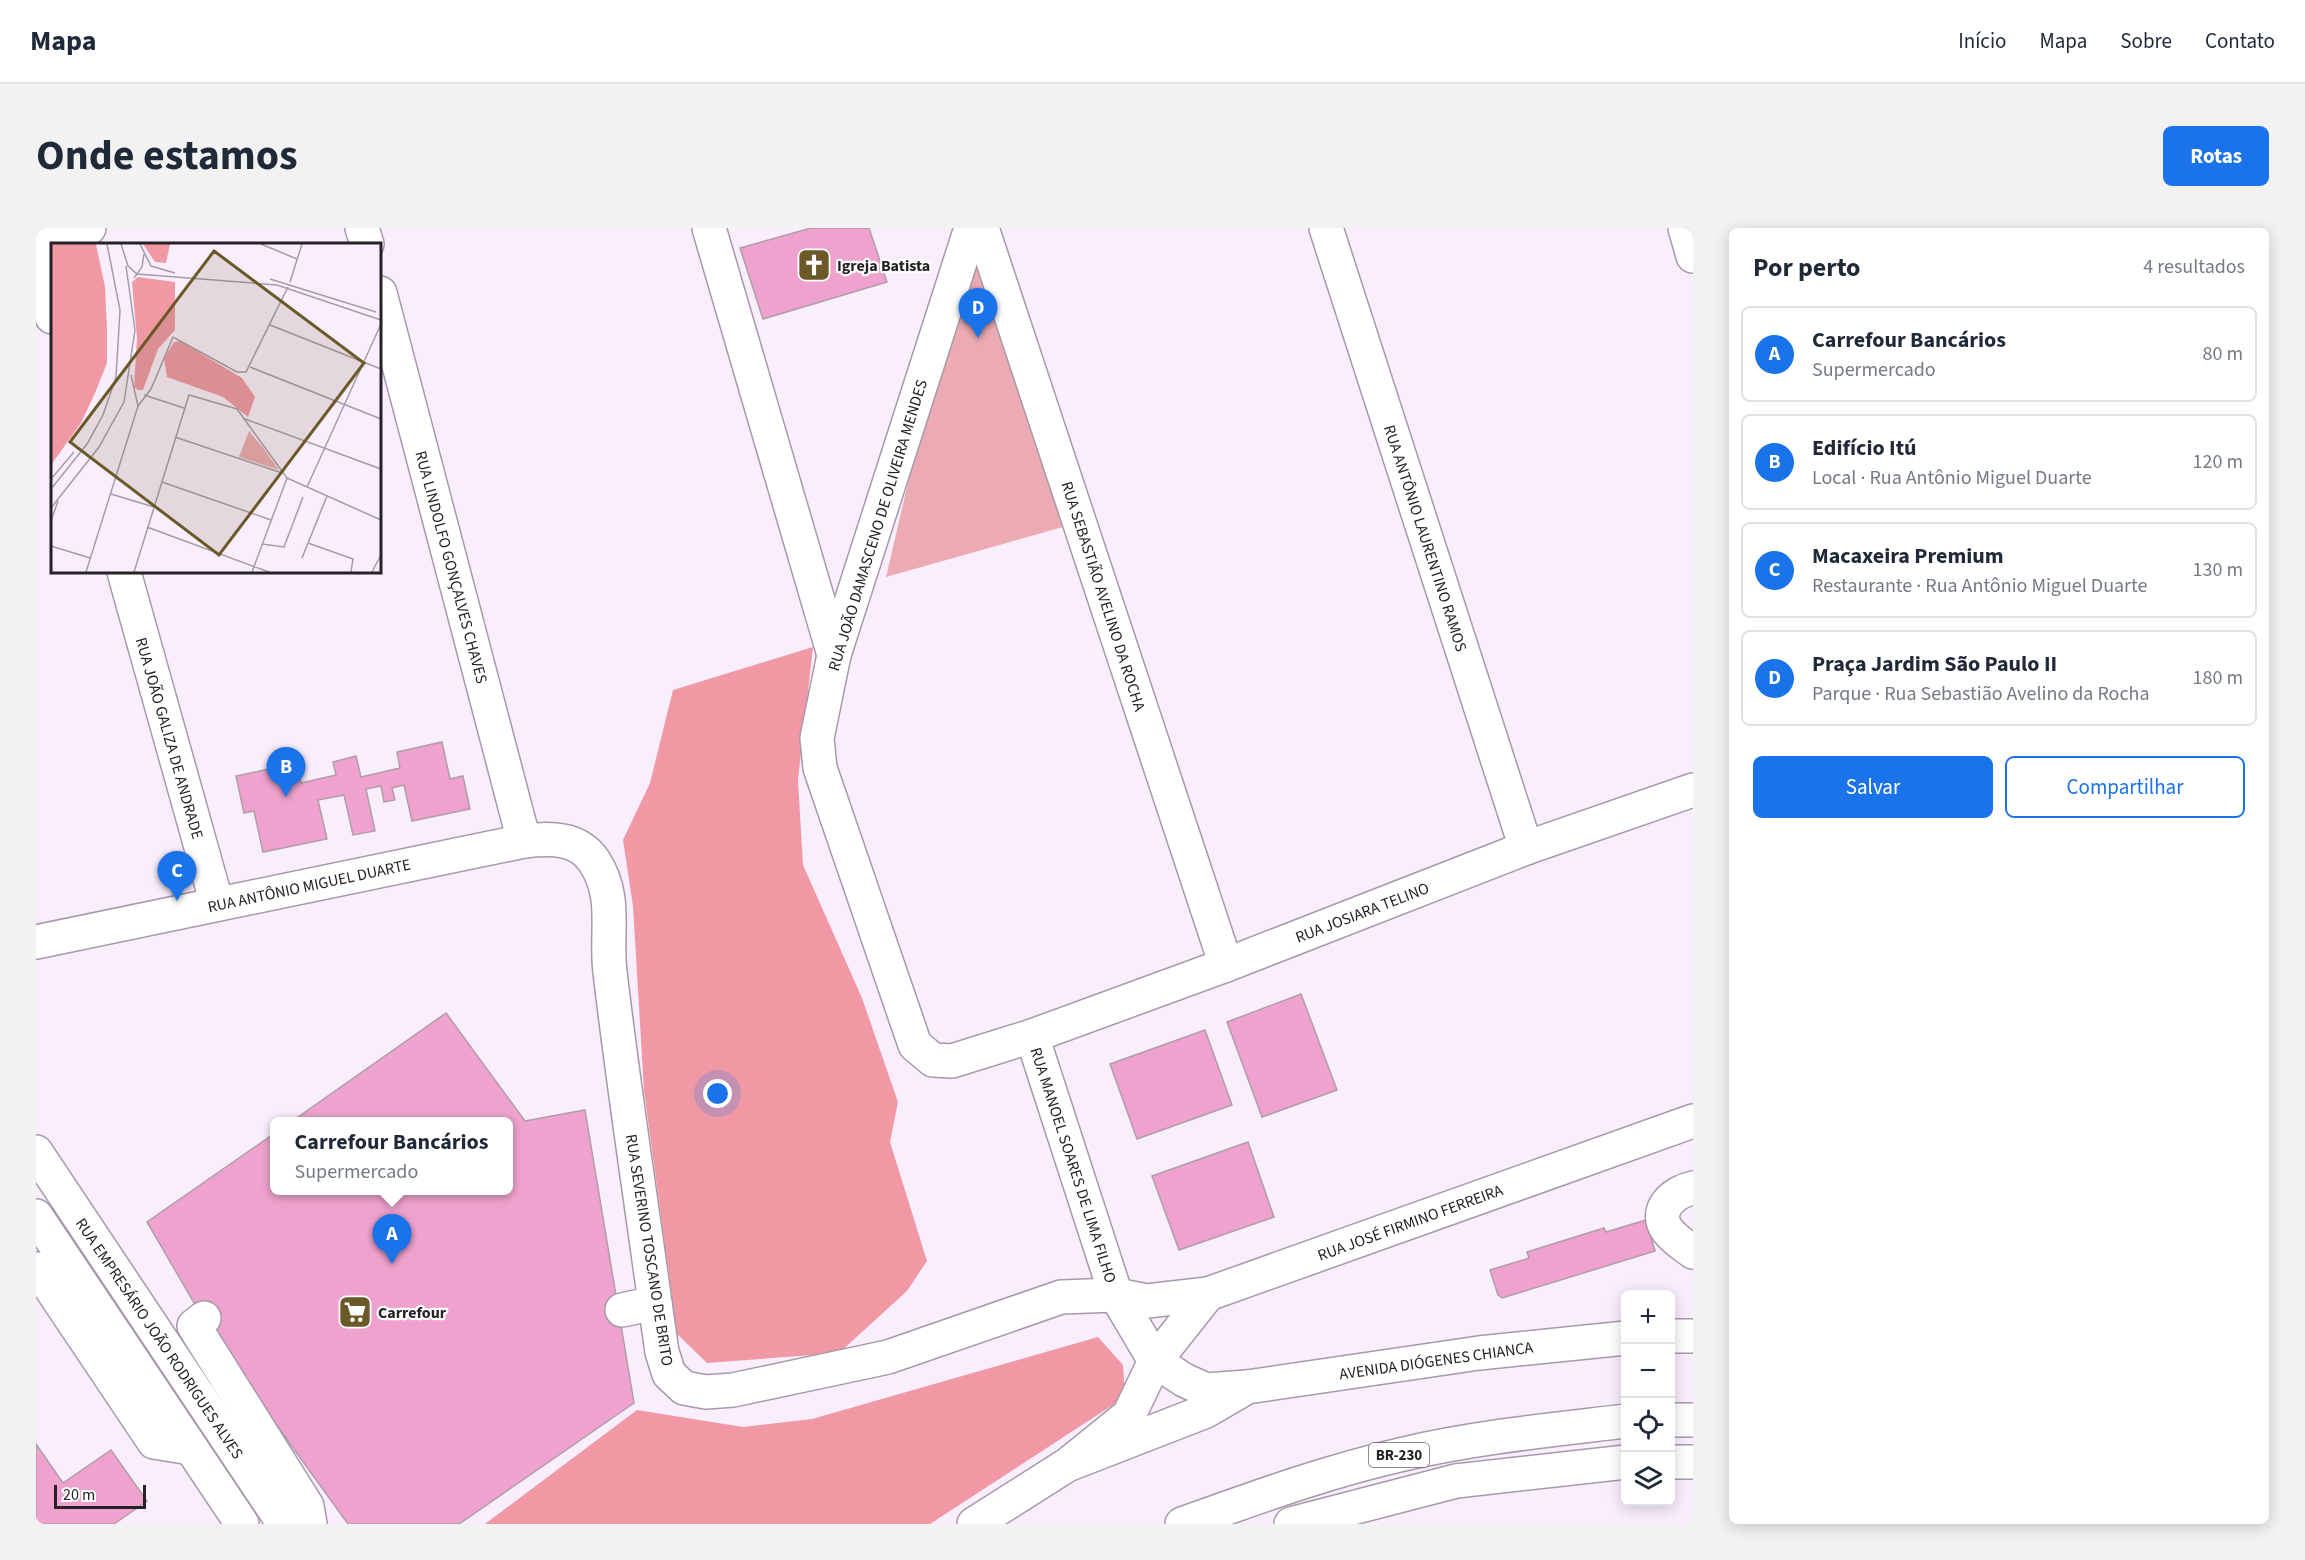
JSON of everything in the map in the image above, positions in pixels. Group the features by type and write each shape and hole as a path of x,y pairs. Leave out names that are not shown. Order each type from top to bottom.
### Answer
{"main road":[{"path":"36,240 89,228"},
{"path":"362,228 367,243"},
{"path":"709,228 834,656"},
{"name":"RUA JOÃO DAMASCENO DE OLIVEIRA MENDES","path":"970,228 834,656 817,738 820,768 915,1045 933,1060 952,1061 1032,1036"},
{"name":"RUA SEBASTIÃO AVELINO DA ROCHA","path":"982,228 1226,965"},
{"name":"RUA ANTÔNIO LAURENTINO RAMOS","path":"1326,228 1526,848"},
{"path":"1685,228 1693,256"},
{"path":"36,258 51,313"},
{"name":"RUA LINDOLFO GONÇALVES CHAVES","path":"381,297 524,841"},
{"name":"RUA JOÃO GALIZA DE ANDRADE","path":"124,573 217,904"},
{"name":"RUA JOSIARA TELINO","path":"1032,1036 1226,965 1526,848 1693,790"},
{"name":"RUA ANTÔNIO MIGUEL DUARTE","path":"36,942 524,841 554,840 583,848"},
{"name":"RUA SEVERINO TOSCANO DE BRITO","path":"583,848 603,876 611,909 609,969 662,1352 669,1374 684,1388 706,1392 733,1390 888,1357 1061,1297 1116,1295"},
{"name":"RUA MANOEL SOARES DE LIMA FILHO","path":"1032,1036 1116,1295 1155,1361"},
{"name":"RUA JOSÉ FIRMINO FERREIRA","path":"1208,1294 1693,1121"},
{"name":"RUA EMPRESÁRIO JOÃO RODRIGUES ALVES","path":"36,1152 284,1524"},
{"path":"1693,1188 1674,1194 1664,1206 1663,1220 1667,1230 1693,1252"},
{"path":"36,1216 242,1524"},
{"path":"38,1269 154,1442 191,1448"},
{"path":"1155,1361 1208,1294"},
{"name":"RUA MANOEL SOARES DE LIMA FILHO","path":"1116,1295 1147,1301 1208,1294"},
{"path":"622,1310 655,1303"},
{"path":"204,1318 195,1326 307,1506 310,1524"},
{"path":"1675,1336 1693,1336"},
{"name":"AVENIDA DIÓGENES CHIANCA","path":"974,1524 1067,1465 1129,1415 1155,1361 1184,1380 1206,1390 1247,1388 1479,1353 1621,1339"},
{"name":"AVENIDA DIÓGENES CHIANCA","path":"1067,1465 1206,1411 1247,1388"},
{"path":"1675,1420 1693,1420"},
{"name":"BR-230","path":"1182,1524 1301,1481 1403,1454 1481,1438 1621,1422"},
{"path":"1675,1462 1693,1462"},
{"name":"BR-230","path":"1292,1524 1456,1481 1621,1463"}],"shaded area":[{"path":"977,257 1070,525 886,577 923,419"},
{"path":"813,647 798,780 803,865 862,998 898,1102 890,1142 927,1261 907,1291 839,1353 707,1363 677,1334 644,1091 633,906 623,840 650,783 673,690"},
{"path":"1098,1337 1123,1365 1125,1397 930,1524 485,1524 637,1410 743,1427 812,1419"}],"building":[{"name":"Igreja Batista","path":"811,228 869,228 887,282 763,319 740,248"},
{"path":"442,742 450,779 463,776 470,809 412,821 404,785 392,788 395,800 384,802 381,786 366,789 375,831 353,835 344,795 318,800 327,839 263,852 254,811 244,813 236,776 297,763 301,783 336,775 333,762 356,756 361,777 400,768 397,752"},
{"path":"1301,994 1337,1090 1262,1117 1227,1022"},
{"path":"446,1013 525,1121 585,1110 634,1403 459,1524 348,1524 218,1344 147,1222 270,1136 270,1195 513,1195 513,1117 298,1117"},
{"path":"1205,1030 1232,1105 1137,1139 1110,1064"},
{"path":"1248,1142 1274,1217 1179,1250 1152,1176"},
{"path":"1646,1220 1655,1251 1502,1298 1498,1295 1490,1270 1529,1258 1527,1252 1604,1228 1606,1232"},
{"path":"36,1444 63,1483 111,1450 147,1501 114,1524 36,1524"}],"place":[{"name":"Igreja Batista","path":"814,265"},
{"name":"Praça Jardim São Paulo II","path":"978,338"},
{"name":"Edifício Itú","path":"286,797"},
{"name":"Macaxeira Premium","path":"177,901"},
{"name":"Carrefour Bancários","path":"392,1264"},
{"name":"Carrefour","path":"355,1312"}]}
